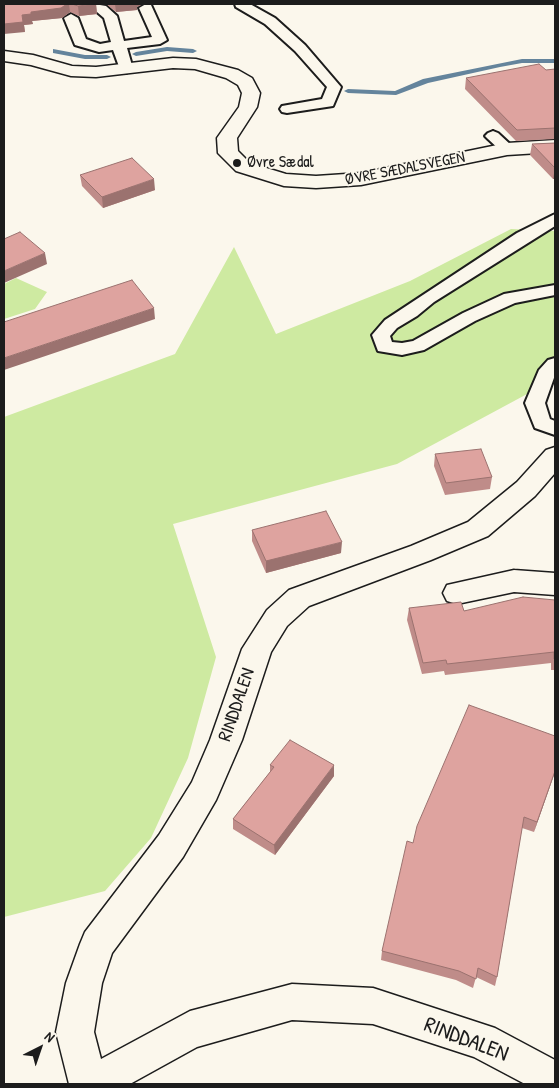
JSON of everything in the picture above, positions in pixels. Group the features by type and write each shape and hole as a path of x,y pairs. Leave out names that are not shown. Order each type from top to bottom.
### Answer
{"street":[{"name":"ØVRE SÆDALSVEGEN","path":"4,56 33,60 71,71 96,72 173,63 196,64 232,74 245,82 251,93 248,107 227,138 228,153 243,168 284,180 316,182 361,179 500,142 555,146"},
{"name":"RINDDALEN","path":"88,1084 75,1032 84,983 98,944 171,846 205,790 226,740 257,649 277,618 299,598 421,553 478,529 526,489 555,456"},
{"path":"457,593 514,581 555,584"},
{"name":"RINDDALEN","path":"93,1084 190,1030 292,1002 373,1006 482,1042 555,1080"}],"lane":[{"path":"76,4 106,6 126,69"},
{"path":"241,4 270,21 300,48 334,87 328,103 287,109"},
{"path":"70,18 80,42 99,48 160,40 146,8"},
{"path":"555,219 428,298 411,312 391,324 381,335 384,347 402,349 418,346 510,298 555,290"},
{"path":"555,364 546,374 535,403 542,423 555,428"}],"green space":[{"path":"511,229 555,231 555,379 397,464 173,524 216,657 188,758 151,838 105,891 4,917 4,417 175,354 234,247 276,334 410,281"},
{"path":"16,278 47,292 35,309 4,319 4,284"}],"building":[{"path":"4,4 67,4 61,8 22,15 23,22 4,24"},
{"path":"72,4 96,4 78,6"},
{"path":"539,64 546,70 555,69 555,128 517,130 466,78"},
{"path":"555,143 555,168 532,144"},
{"path":"132,158 154,179 102,197 80,175"},
{"path":"20,232 45,253 4,271 4,239"},
{"path":"132,280 154,308 4,358 4,322"},
{"path":"481,449 492,477 446,483 435,454"},
{"path":"326,511 342,542 266,561 252,530"},
{"path":"523,597 555,600 555,659 554,652 447,664 446,660 423,663 409,608 461,602 464,611"},
{"path":"469,705 555,736 555,771 537,822 524,817 497,977 478,968 476,979 459,971 382,951 407,841 413,843 417,826"},
{"path":"290,740 334,765 274,845 233,819 274,767 270,765"}],"waterway":[{"path":"136,54 167,49 193,51"},
{"path":"56,51 85,57 107,57"},
{"path":"348,91 396,93 426,81 500,65 522,61 555,61"}],"place":[{"name":"Øvre Sædal","path":"237,163"}]}
